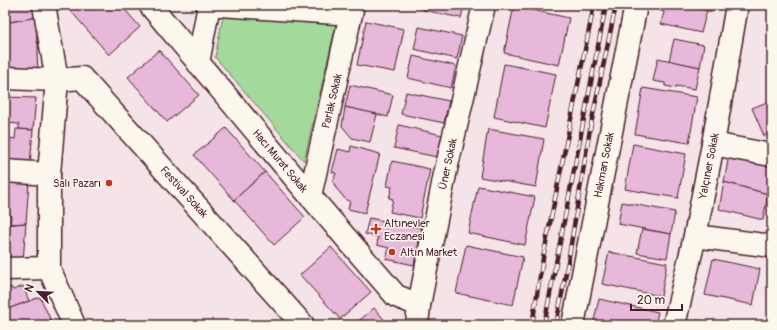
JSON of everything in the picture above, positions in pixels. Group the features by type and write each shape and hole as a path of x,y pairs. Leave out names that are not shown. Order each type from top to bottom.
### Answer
{"street":[{"path":"44,5 57,80 49,174 49,268 74,325"},
{"name":"Hacı Murat Sokak","path":"150,5 396,296 418,315"},
{"path":"198,63 209,5"},
{"path":"220,5 352,9"},
{"name":"Üner Sokak","path":"418,315 445,174 484,5"},
{"name":"Hakman Sokak","path":"573,325 636,5"},
{"name":"Yalçıner Sokak","path":"674,325 695,236 713,144 737,5"},
{"name":"Parlak Sokak","path":"310,196 352,9"},
{"path":"5,78 57,80"},
{"name":"Festival Sokak","path":"57,80 82,78 303,325"},
{"path":"713,144 772,155"},
{"path":"5,171 49,174"},
{"path":"695,236 772,246"},
{"path":"5,269 49,268"}],"green space":[{"path":"224,11 337,20 304,161 215,57"}],"building":[{"path":"5,5 36,5 37,17 5,23"},
{"path":"75,5 121,5 140,27 109,55 70,10"},
{"path":"424,5 464,5 461,18 423,10"},
{"path":"663,5 681,5 707,10 701,33 661,24 664,12 661,11"},
{"path":"681,5 714,5 713,12"},
{"path":"514,6 569,18 559,65 504,53"},
{"path":"37,17 36,37 38,45 38,70 8,72 5,55 5,23"},
{"path":"366,21 404,29 395,72 357,65"},
{"path":"419,27 462,36 457,59 414,49"},
{"path":"674,39 704,45 700,67 669,61"},
{"path":"159,50 199,95 167,122 128,77"},
{"path":"413,56 456,66 451,88 408,78"},
{"path":"658,58 700,67 695,89 665,86 665,83 653,81"},
{"path":"504,64 556,74 545,128 494,117"},
{"path":"350,85 393,95 388,117 345,107"},
{"path":"643,88 697,97 689,143 635,134"},
{"path":"406,92 449,101 444,123 401,114"},
{"path":"5,97 36,98 33,130 19,129 19,124 5,123"},
{"path":"772,100 772,133 764,136 752,108"},
{"path":"345,107 377,114 370,142 352,138 342,126"},
{"path":"399,125 442,135 437,157 394,148"},
{"path":"226,128 265,172 234,200 194,155"},
{"path":"16,129 33,130 30,165 9,164 10,138 15,139"},
{"path":"488,129 544,139 536,187 480,177"},
{"path":"5,137 10,137 9,164 5,164"},
{"path":"633,144 686,154 678,198 625,189"},
{"path":"351,146 380,154 365,213 348,209 350,201 346,200 333,182 336,173 332,172 338,149 350,152"},
{"path":"729,155 772,166 772,175 768,194 724,182"},
{"path":"392,161 430,169 420,218 390,212 393,199 389,198 392,187 387,186"},
{"path":"265,172 305,217 274,245 234,200"},
{"path":"5,181 29,182 26,223 10,224 11,215 5,215"},
{"path":"724,182 768,194 763,220 719,209"},
{"path":"478,186 535,197 525,245 468,233"},
{"path":"622,202 675,212 671,234 618,224"},
{"path":"369,218 422,228 414,265 386,259 389,248 377,245 378,237 365,234"},
{"path":"26,223 23,262 5,262 5,225"},
{"path":"642,229 671,234 667,258 637,253"},
{"path":"466,245 523,257 513,305 456,293"},
{"path":"331,247 371,292 340,319 300,275"},
{"path":"609,252 667,263 661,296 602,284"},
{"path":"713,259 760,269 753,305 705,295"},
{"path":"23,286 29,301 5,310 5,290 11,287 13,290"},
{"path":"40,297 53,325 7,325 5,322 5,310"},
{"path":"599,299 658,312 655,325 593,325"},
{"path":"374,308 389,325 354,325"},
{"path":"697,320 716,324 716,325 696,325"}],"railway":[{"path":"532,325 543,258 594,5"},
{"path":"544,325 606,5"},
{"path":"556,325 590,129 616,5"}],"place":[{"name":"Salı Pazarı","path":"109,183"},
{"name":"Altınevler Eczanesi","path":"376,229"},
{"name":"Altın Market","path":"392,252"}]}
